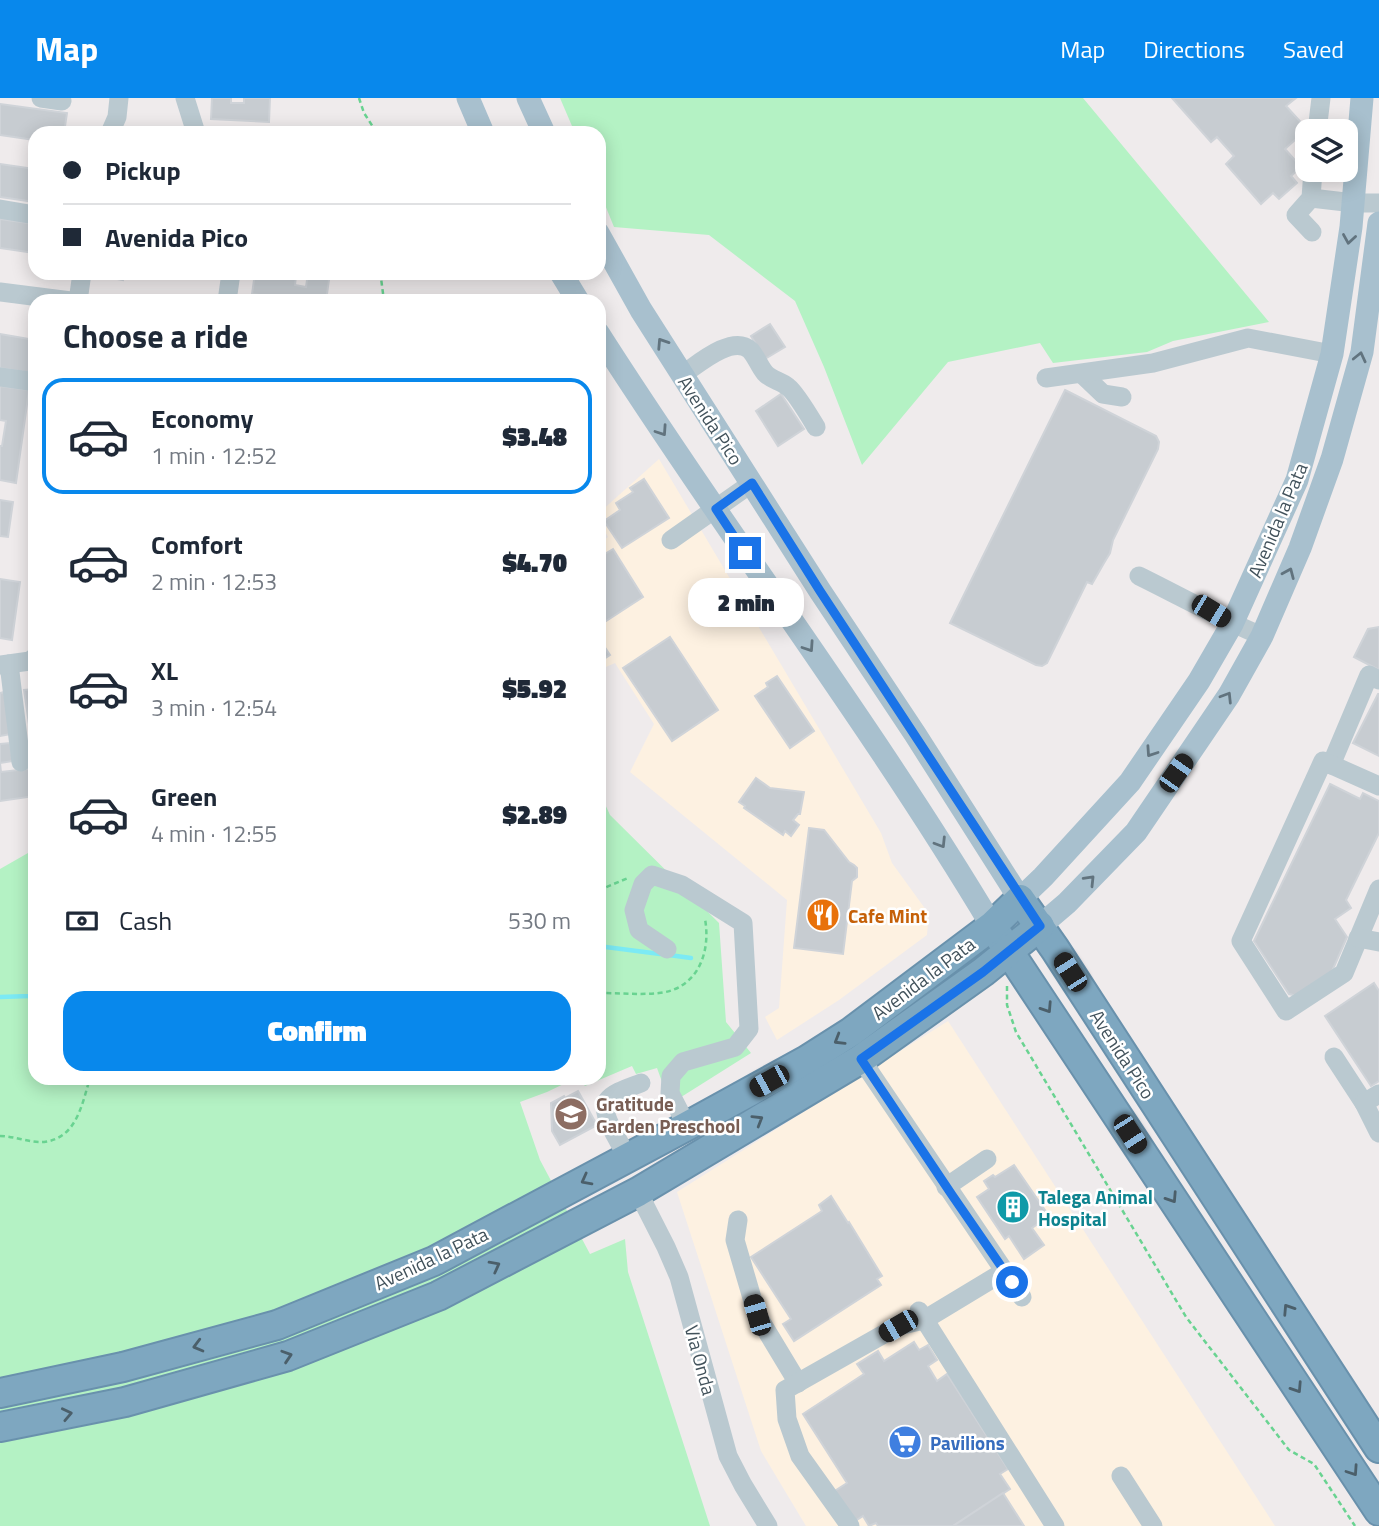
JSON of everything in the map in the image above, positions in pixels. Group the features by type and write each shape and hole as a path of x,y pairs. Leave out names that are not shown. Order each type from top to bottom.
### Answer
{"highway":[{"name":"Avenida Pico","path":"1020,899 1379,1448"},
{"name":"Avenida la Pata","path":"0,1393 123,1367 277,1325 434,1261 807,1060 851,1032 992,926 1020,899"},
{"name":"Avenida Pico","path":"992,926 1379,1511"},
{"name":"Avenida la Pata","path":"0,1427 125,1402 288,1356 438,1296 638,1192 861,1059 983,972 1040,926"},
{"path":"638,1192 638,1171 670,1153 678,1131"}],"main road":[{"path":"468,98 480,126"},
{"path":"528,98 541,126"},
{"name":"Avenida la Pata","path":"1020,899 1130,782 1199,681 1232,624 1297,480 1332,354 1353,202 1362,98"},
{"name":"Avenida la Pata","path":"1040,926 1067,903 1136,832 1229,695 1262,636 1300,548 1332,459 1362,352 1379,223"},
{"name":"Avenida Pico","path":"606,247 682,375 1020,899"},
{"name":"Avenida Pico","path":"606,346 904,786 992,926"}],"street":[{"path":"41,98 62,101"},
{"path":"113,126 119,98"},
{"path":"185,98 194,126"},
{"path":"1318,119 1321,98"},
{"path":"1312,182 1311,198 1296,215 1312,232"},
{"path":"1311,198 1379,204"},
{"path":"0,209 28,214"},
{"path":"0,292 28,296"},
{"path":"1046,378 1153,363 1248,338 1332,354"},
{"path":"682,375 722,349 740,345 749,349 765,373 789,387 816,427"},
{"path":"1082,374 1103,394 1122,397"},
{"path":"0,377 28,381"},
{"path":"671,540 752,483"},
{"path":"1139,576 1232,624 1262,636"},
{"path":"21,762 5,664 28,661"},
{"path":"1331,765 1369,675 1379,680"},
{"path":"1379,786 1323,761 1241,941 1286,1011 1344,973 1379,889"},
{"path":"667,949 639,930 634,910 643,884 652,875 681,885 743,923 749,1029 735,1047 683,1062 671,1076 670,1093 678,1131"},
{"path":"1358,938 1379,942"},
{"path":"1334,1057 1372,1099 1379,1133"},
{"path":"861,1059 1022,1297"},
{"path":"628,1157 604,1108 613,1096 641,1083"},
{"path":"946,1187 987,1159"},
{"name":"Via Onda","path":"638,1192 679,1277 728,1456 768,1526"},
{"path":"738,1220 736,1240 757,1315 798,1383"},
{"path":"850,1526 800,1456 786,1419 785,1390 920,1314 1004,1271"},
{"path":"920,1314 1055,1526"},
{"path":"1121,1476 1153,1526"}],"path":[{"path":"359,98 372,126"},
{"path":"606,886 635,875 652,875"},
{"path":"1009,951 1007,1005 1016,1032 1186,1317 1289,1450 1314,1464 1355,1526"},
{"path":"0,1136 44,1142 61,1137 73,1126 88,1085"}],"shaded area":[{"path":"659,459 881,833 892,863 929,914 927,935 839,1000 777,1040 765,1017 779,1008 787,900 630,772 654,724 615,663 606,667 606,507"},
{"path":"948,1021 1275,1526 806,1526 761,1451 677,1192"}],"green space":[{"path":"560,98 1083,98 1269,322 1173,341 1147,352 1053,363 1040,343 948,362 862,465 795,301 709,235 614,227 606,207 606,126 572,126"},
{"path":"606,806 610,815 719,923 726,1022 751,1053 670,1104 657,1068 636,1074 632,1066 606,1077"},
{"path":"28,853 28,1085 562,1085 520,1102 540,1160 590,1254 625,1239 628,1272 710,1526 0,1526 0,869"}],"building":[{"path":"212,98 231,98 231,103 244,103 244,98 270,98 269,122 211,119"},
{"path":"1172,98 1296,98 1286,106 1298,119 1295,119 1295,140 1285,149 1295,160 1295,172 1291,176 1297,183 1279,199 1273,193 1261,204 1226,164 1234,156 1217,137 1211,142"},
{"path":"0,104 67,113 65,126 28,126 28,139 0,135"},
{"path":"0,164 28,168 28,201 0,197"},
{"path":"0,219 28,223 28,252 0,248"},
{"path":"254,280 296,280 295,285 306,287 307,280 329,280 327,294 252,294"},
{"path":"770,324 785,347 765,359 751,336"},
{"path":"0,334 28,339 28,373 0,368"},
{"path":"0,386 28,390 16,483 0,480 0,446 6,421 0,420"},
{"path":"1065,390 1156,436 1159,442 1113,540 1110,553 1092,584 1087,582 1047,663 1042,666 950,623"},
{"path":"781,394 804,429 778,446 756,411"},
{"path":"644,479 669,518 622,548 606,524 606,520 620,510 616,503 633,492 630,488"},
{"path":"0,500 13,502 8,537 0,536"},
{"path":"613,549 643,597 606,621 606,553"},
{"path":"0,579 20,582 12,640 0,638"},
{"path":"1379,627 1379,670 1354,657 1368,629"},
{"path":"670,637 718,710 672,741 623,668"},
{"path":"777,676 814,731 790,748 755,696 768,687 766,683"},
{"path":"24,690 28,690 28,717"},
{"path":"4,692 11,734 0,736 0,693"},
{"path":"1379,694 1379,756 1353,743"},
{"path":"10,743 13,761 0,763 0,744"},
{"path":"0,763 1,772 28,769 28,797 0,801"},
{"path":"756,778 770,788 804,792 800,814 793,820 799,825 791,836 785,831 783,835 739,802"},
{"path":"1330,784 1360,799 1363,793 1379,801 1379,833 1346,900 1351,908 1335,919 1347,937 1329,978 1298,996 1289,994 1254,941"},
{"name":"Cafe Mint","path":"809,828 824,830 849,862 857,868 857,877 852,881 843,954 794,948"},
{"path":"1374,983 1379,991 1379,1081 1371,1086 1325,1016"},
{"name":"Gratitude Garden Preschool","path":"578,1091 597,1125 560,1145 552,1131 551,1103"},
{"name":"Talega Animal Hospital","path":"1014,1165 1049,1216 1032,1228 1044,1245 1024,1259 1009,1236 1005,1239 977,1197 989,1189 984,1181"},
{"path":"831,1196 882,1276 877,1279 881,1285 794,1341 783,1324 791,1319 751,1257 822,1211 819,1205"},
{"name":"Pavilions","path":"914,1342 919,1350 928,1345 937,1360 928,1366 937,1381 947,1374 1008,1469 1000,1474 1010,1489 953,1526 878,1526 876,1523 869,1526 863,1516 852,1523 833,1492 847,1483 803,1414 864,1374 857,1364 878,1351 884,1361"},
{"path":"1003,1493 1024,1526 953,1526"}],"waterway":[{"path":"606,947 660,954"},
{"path":"669,955 691,958"},
{"path":"0,997 28,996"}],"place":[{"name":"Cafe Mint","path":"823,915"},
{"name":"Gratitude Garden Preschool","path":"571,1114"},
{"name":"Talega Animal Hospital","path":"1013,1207"},
{"name":"Pavilions","path":"905,1442"}],"route":[{"path":"745,553 716,509 752,483 1040,926 983,972 861,1059 1012,1282"}]}
